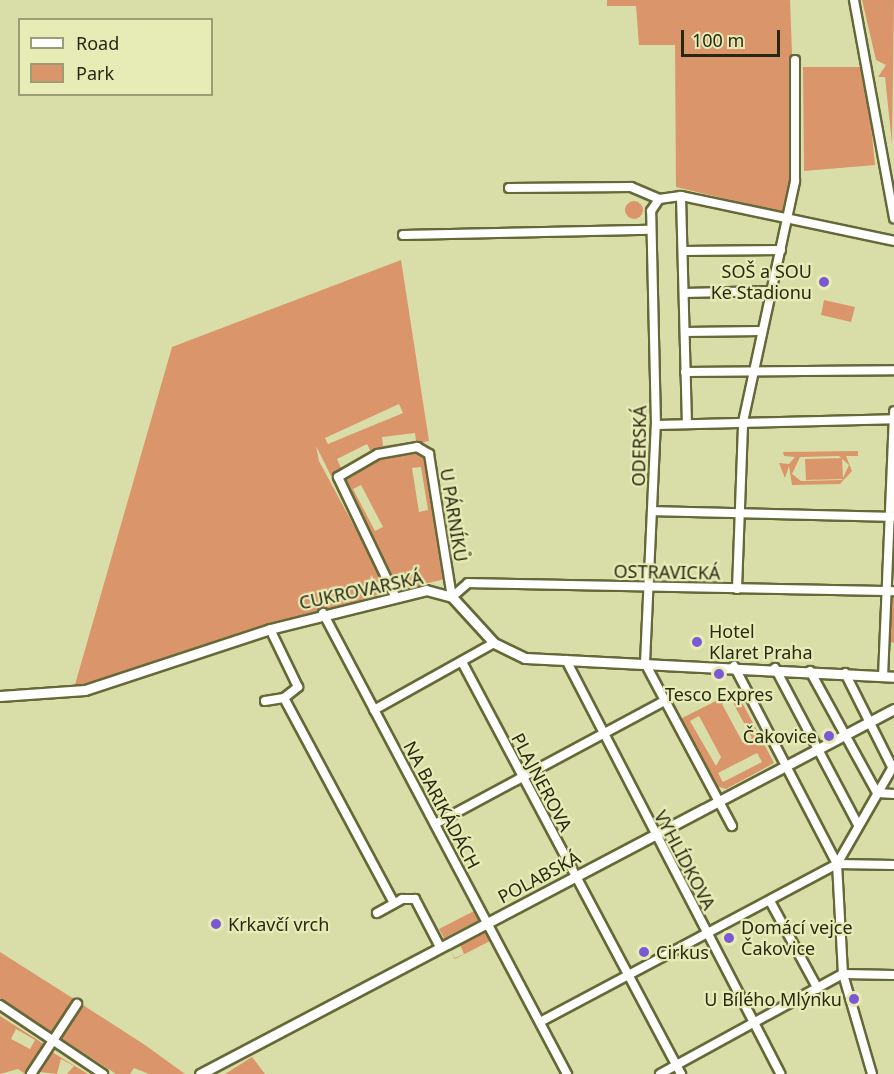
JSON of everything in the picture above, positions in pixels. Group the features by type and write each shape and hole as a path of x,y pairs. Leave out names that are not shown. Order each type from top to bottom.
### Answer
{"street":[{"path":"854,0 894,218"},
{"path":"737,589 743,422 788,220 797,135 795,60"},
{"path":"509,188 631,186 659,199 681,196 894,241"},
{"path":"681,196 687,423"},
{"name":"ODERSKÁ","path":"645,663 656,424 650,230 651,211 659,199"},
{"path":"403,235 650,230"},
{"path":"682,251 781,250"},
{"path":"684,293 771,291"},
{"path":"685,332 762,331"},
{"path":"685,372 894,370"},
{"path":"656,424 894,416 891,591 884,677"},
{"name":"U PÁRNÍKŮ","path":"395,596 338,477 378,454 417,447 429,454 452,597"},
{"path":"652,511 892,517"},
{"name":"OSTRAVICKÁ","path":"452,597 468,583 891,591"},
{"name":"CUKROVARSKÁ","path":"0,696 85,690 270,628 395,596 426,590 452,597"},
{"path":"452,597 494,644 518,657 775,668 894,677"},
{"name":"NA BARIKÁDÁCH","path":"323,613 567,1074"},
{"path":"265,700 284,698 298,683 270,628"},
{"path":"374,710 494,644"},
{"name":"VYHLÍDKOVA","path":"566,660 601,734 781,1074"},
{"name":"PLAJNEROVA","path":"462,662 681,1074"},
{"path":"645,663 732,826"},
{"path":"734,666 837,864 837,936 843,975 873,1074"},
{"path":"775,668 858,825"},
{"path":"809,670 877,793"},
{"path":"837,864 893,766 845,673"},
{"path":"284,698 394,903"},
{"path":"435,824 664,701"},
{"name":"POLABSKÁ","path":"200,1074 894,710"},
{"path":"877,793 894,794"},
{"path":"540,1022 837,864 894,865"},
{"path":"377,913 394,903 415,899 440,947"},
{"path":"770,901 818,989"},
{"path":"660,1074 843,975 894,975"},
{"path":"31,1074 77,1004"},
{"path":"0,1005 103,1074"}],"green space":[{"path":"607,0 790,0 795,133 785,213 676,187 675,45 639,45 636,6 607,6"},
{"path":"862,0 894,0 892,144 885,77 878,77 886,65 876,60"},
{"path":"803,67 865,67 875,165 804,171"},
{"path":"634,201 640,204 643,210 640,216 634,219 628,216 625,210 628,204"},
{"path":"401,260 429,441 376,453 331,476 316,446 319,461 383,580 373,585 377,595 74,688 172,347","holes":["399,404 403,413 328,444 325,438","415,433 416,441 383,446 382,437","367,444 371,452 341,468 337,459"]},
{"path":"824,300 855,307 851,322 821,315"},
{"path":"419,448 426,453 445,579 398,590 341,478 378,457","holes":["421,467 428,510 419,512 412,468","361,485 383,527 375,531 353,489"]},
{"path":"858,451 858,456 846,456 852,471 840,484 792,485 789,466 785,478 779,463 789,464 795,457 784,456 783,452","holes":["839,456 849,465 842,480 801,481 792,474 800,457"]},
{"path":"842,458 843,479 806,480 805,459"},
{"path":"890,597 894,597 894,643 887,641"},
{"path":"736,691 774,763 726,789 716,786 680,719","holes":["731,699 752,738 743,743 722,704","699,716 721,757 716,766 690,721","757,753 762,762 723,782 718,773"]},
{"path":"474,911 479,920 444,938 439,929"},
{"path":"486,931 490,941 455,959 450,950 455,958 464,954 460,945"},
{"path":"0,952 74,999 52,1033 0,998"},
{"path":"83,1005 185,1074 149,1074 134,1068 130,1074 116,1074 61,1038"},
{"path":"0,1016 44,1044 25,1074 18,1069 0,1074","holes":["16,1029 35,1040 30,1049 11,1039"]},
{"path":"52,1052 88,1074 67,1074 74,1066 61,1059 57,1074 40,1072"},
{"path":"252,1057 265,1074 225,1074"}],"place":[{"name":"SOŠ a SOU Ke Stadionu","path":"824,282"},
{"name":"Hotel Klaret Praha","path":"697,642"},
{"name":"Tesco Expres","path":"719,674"},
{"name":"Čakovice","path":"829,736"},
{"name":"Krkavčí vrch","path":"216,924"},
{"name":"Domácí vejce Čakovice","path":"729,938"},
{"name":"Cirkus","path":"644,952"},
{"name":"U Bílého Mlýnku","path":"854,999"}]}
